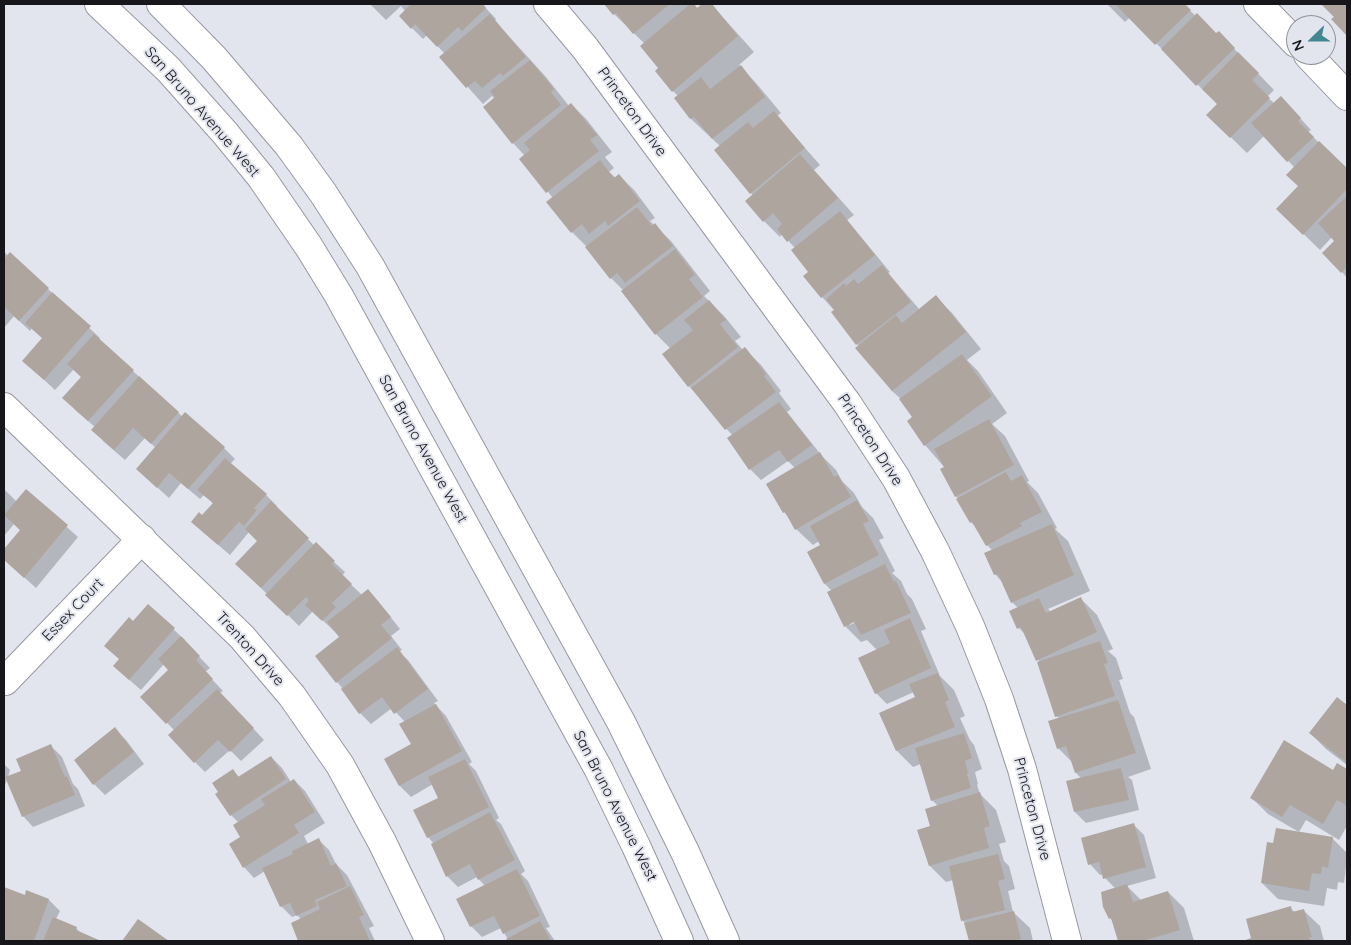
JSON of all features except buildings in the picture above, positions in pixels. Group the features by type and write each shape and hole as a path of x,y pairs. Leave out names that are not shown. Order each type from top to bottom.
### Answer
{"main road":[{"name":"San Bruno Avenue West","path":"99,4 168,69 225,133 266,185 309,247 344,304 599,770 679,941"},
{"path":"161,4 214,58 289,146 323,193 370,266 621,722 681,843 725,941"},
{"name":"Princeton Drive","path":"548,4 585,48 835,388 896,478 935,551 970,626 999,699 1022,768 1067,941"},
{"path":"1258,4 1286,33"},
{"path":"1318,65 1347,96"},
{"name":"Trenton Drive","path":"4,407 242,637 292,696 340,765 382,842 430,941"},
{"name":"Essex Court","path":"5,681 142,539"}]}
